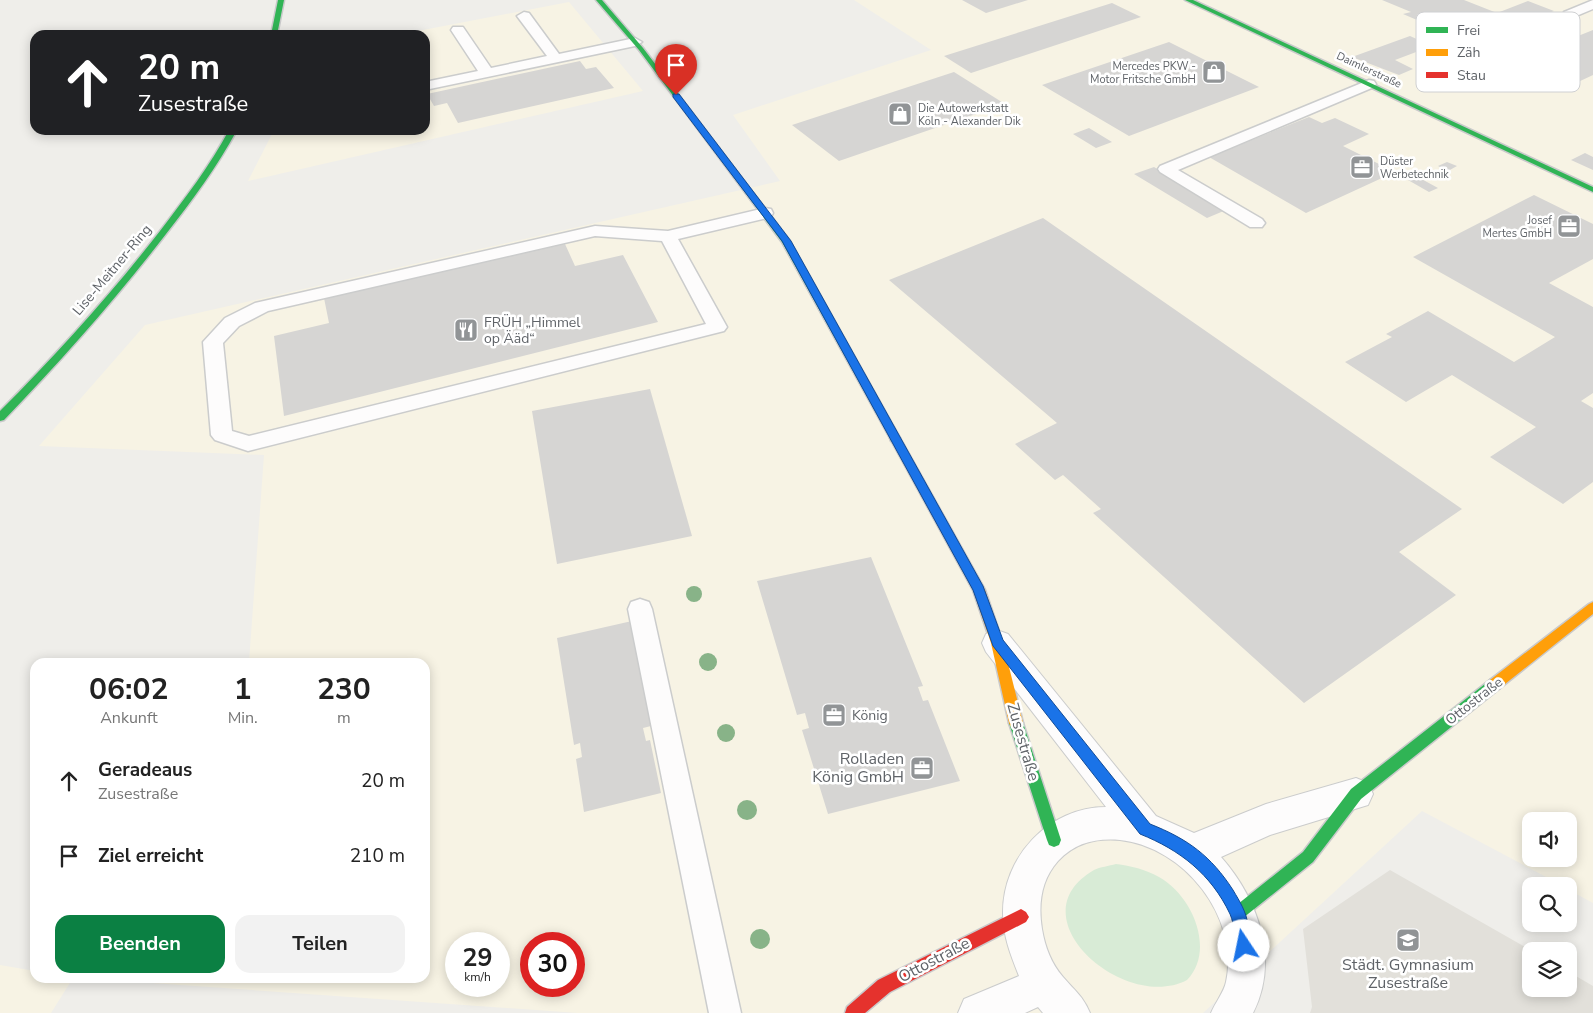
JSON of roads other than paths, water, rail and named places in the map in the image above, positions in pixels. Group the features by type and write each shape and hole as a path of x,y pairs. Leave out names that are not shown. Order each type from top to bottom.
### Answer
{"street":[{"path":"275,30 281,0"},
{"name":"Zusestraße","path":"599,0 635,42 786,241 979,590 997,643 1019,737 1054,840"},
{"name":"Daimlerstraße","path":"1188,0 1593,190"},
{"name":"Lise-Meitner-Ring","path":"0,418 35,383 150,251 224,150 232,135"},
{"name":"Ottostraße","path":"1238,913 1308,857 1356,794 1593,606"},
{"name":"Zusestraße","path":"997,643 1145,829"},
{"name":"Ottostraße","path":"1191,852 1266,820 1356,794"},
{"path":"1070,1013 1045,985 1027,950 1021,917 1023,887 1035,861 1054,840 1081,827 1112,823 1145,829 1168,838 1191,852 1214,874 1238,913 1248,962 1242,992 1230,1013"},
{"name":"Ottostraße","path":"853,1013 884,986 1021,917"},
{"path":"978,1013 1045,985"}],"lane":[{"path":"1575,12 1593,4"},
{"path":"524,16 556,59"},
{"path":"458,30 487,73"},
{"path":"430,85 635,42"},
{"path":"1256,223 1166,169 1370,84"},
{"path":"668,236 718,327 248,444 222,436 213,342 232,322 262,307 595,231 668,236 765,213"},
{"path":"640,609 725,1013"}],"place":[{"name":"Mercedes PKW - Motor Fritsche GmbH","path":"1214,72"},
{"name":"Die Autowerkstatt Köln - Alexander Dik","path":"900,114"},
{"name":"Düster Werbetechnik","path":"1362,167"},
{"name":"Josef Mertes GmbH","path":"1569,226"},
{"name":"FRÜH „Himmel op Ääd“","path":"466,330"},
{"name":"König","path":"834,715"},
{"name":"Rolladen König GmbH","path":"922,768"},
{"name":"Städt. Gymnasium Zusestraße","path":"1408,940"}]}
